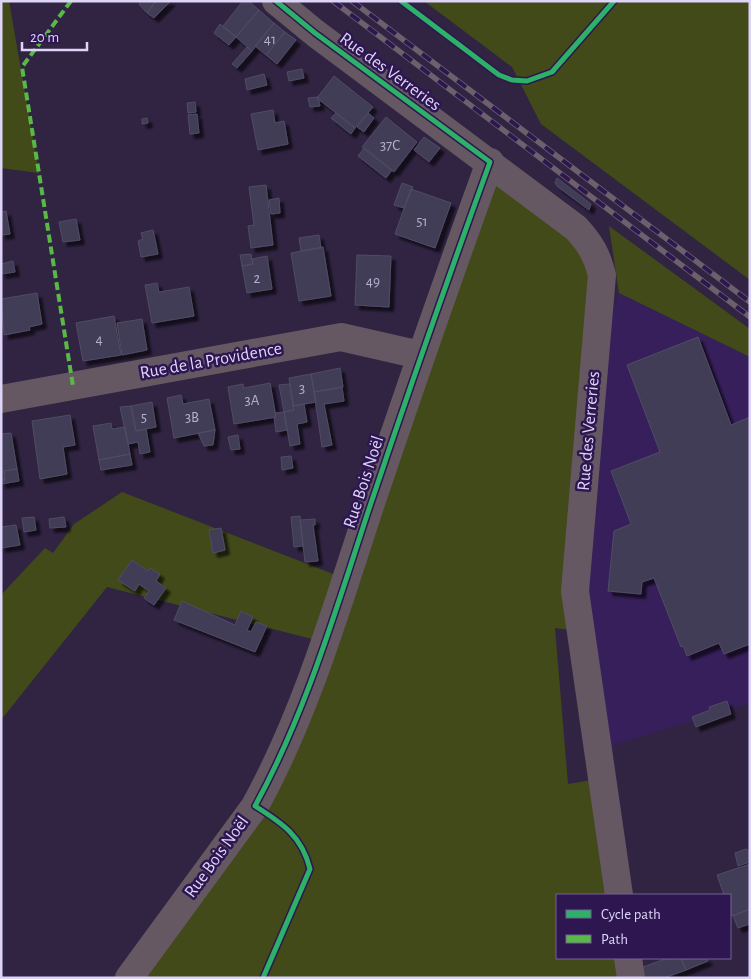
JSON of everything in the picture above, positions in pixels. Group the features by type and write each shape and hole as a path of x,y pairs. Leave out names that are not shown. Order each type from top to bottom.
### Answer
{"street":[{"name":"Rue des Verreries","path":"276,1 315,33 576,228 591,244 602,275 575,591 619,894"},
{"name":"Rue Bois Noël","path":"129,978 255,806 271,777 322,653 420,355 490,162"},
{"name":"Rue de la Providence","path":"1,398 340,337 420,355"},
{"path":"628,959 632,978"}],"shaded area":[{"path":"619,293 750,357 750,703 598,750 575,591 593,380"}],"green space":[{"path":"1,1 9,1 39,173 1,168"},
{"path":"424,1 750,1 750,280 541,124 512,67"},
{"path":"490,162 598,258 593,380 564,610 569,630 555,628 568,784 592,780 613,894 556,894 556,959 625,959 629,978 129,978 255,806 324,642 107,587 1,720 1,595 45,548 53,553 74,524 122,492 346,579"},
{"path":"609,226 750,329 750,357 619,293"}],"building":[{"path":"141,1 156,1 147,13 139,4"},
{"path":"156,1 171,1 154,18 147,13"},
{"path":"243,1 249,1 259,10 236,37 223,26"},
{"path":"259,10 274,23 252,51 236,37"},
{"path":"274,23 285,32 266,55 255,46"},
{"path":"220,24 236,37 229,45 214,33"},
{"path":"285,32 296,40 277,64 266,55"},
{"path":"247,47 252,51 237,68 232,64"},
{"path":"302,69 304,78 289,81 287,72"},
{"path":"264,74 267,85 247,90 245,79"},
{"path":"334,76 373,107 355,128 317,98"},
{"path":"318,97 320,106 310,107 308,98"},
{"path":"195,102 196,112 188,113 187,103"},
{"path":"273,110 275,123 284,121 288,144 258,150 251,114"},
{"path":"336,113 355,128 351,134 331,118"},
{"path":"368,113 374,118 364,132 357,127"},
{"path":"197,114 199,133 190,134 188,115"},
{"path":"386,117 417,142 394,172 362,147"},
{"path":"147,118 148,123 142,124 142,119"},
{"path":"424,137 440,148 429,162 414,150"},
{"path":"364,148 392,170 386,178 358,156"},
{"path":"557,178 591,204 589,210 558,187 555,183"},
{"path":"402,183 413,187 404,208 394,205"},
{"path":"266,185 273,245 251,248 248,226 254,225 249,187"},
{"path":"411,189 451,203 435,248 395,234"},
{"path":"279,198 280,213 271,214 269,200"},
{"path":"6,211 10,234 1,235 1,212"},
{"path":"76,219 80,240 63,242 59,222"},
{"path":"153,230 158,254 141,257 138,241 143,239 141,233"},
{"path":"319,235 321,248 301,251 299,238"},
{"path":"323,247 331,296 299,301 291,253"},
{"path":"251,254 253,264 242,266 240,255"},
{"path":"357,255 391,256 389,307 355,305"},
{"path":"267,256 272,289 247,293 242,266 253,264 252,259"},
{"path":"13,261 15,272 1,274 1,264"},
{"path":"157,283 159,292 189,287 194,316 152,323 145,285"},
{"path":"37,293 42,324 29,327 30,330 4,335 1,299"},
{"path":"114,316 121,355 83,361 76,323"},
{"path":"142,319 147,350 122,355 117,323"},
{"path":"698,337 731,425 750,417 750,644 724,654 719,643 687,656 683,646 681,647 654,578 642,582 641,594 608,591 614,531 631,524 611,471 660,452 627,365"},
{"path":"340,368 343,387 314,392 311,374"},
{"path":"311,374 316,402 293,406 289,378"},
{"path":"270,383 276,417 234,424 228,387 243,384 244,388"},
{"path":"290,384 294,410 284,412 279,385"},
{"path":"342,387 344,401 324,404 332,445 322,447 314,392"},
{"path":"181,395 183,404 209,399 215,430 174,438 167,398"},
{"path":"152,402 156,427 136,431 131,406"},
{"path":"304,404 307,422 297,424 300,444 290,446 284,412 294,410 293,406"},
{"path":"131,406 136,431 146,429 150,452 140,454 138,442 128,444 120,407"},
{"path":"284,412 287,430 276,432 275,413"},
{"path":"70,415 75,445 63,447 67,474 40,479 32,421"},
{"path":"111,423 112,429 125,427 130,454 99,460 93,426"},
{"path":"215,430 213,445 204,446 198,433"},
{"path":"11,433 17,469 4,471 5,480 1,480 1,434"},
{"path":"238,435 240,449 231,450 228,437"},
{"path":"130,454 132,465 101,470 99,460"},
{"path":"291,456 293,468 282,470 281,457"},
{"path":"17,469 19,481 1,484 1,480 5,480 4,471"},
{"path":"300,516 303,546 294,547 291,517"},
{"path":"34,517 36,530 24,532 22,518"},
{"path":"64,517 66,527 50,528 49,519"},
{"path":"315,519 315,525 313,525 318,561 305,562 300,520"},
{"path":"16,525 20,545 1,548 1,527"},
{"path":"221,528 225,550 213,553 209,530"},
{"path":"132,560 148,571 150,568 160,574 156,581 166,588 154,605 144,598 149,591 139,584 135,591 118,580"},
{"path":"182,601 235,625 241,611 253,617 247,630 251,632 256,622 267,626 255,652 174,620"},
{"path":"727,701 731,714 696,727 692,717 710,710 709,707"},
{"path":"746,849 750,851 750,862 738,866 735,853"},
{"path":"750,864 750,909 731,916 731,894 724,894 717,875"},
{"path":"750,909 750,924 738,928 733,916"},
{"path":"665,959 681,959 686,970 664,978 642,978 640,968"},
{"path":"681,959 707,959 708,961 686,970"}],"railway":[{"path":"333,1 750,317"},
{"path":"352,1 750,302"}],"marked path":[{"path":"71,1 22,67 73,386"}],"cycle path":[{"path":"263,978 310,869 302,848 290,831 255,806 290,734 319,660 413,379 490,162 315,33 276,1"},
{"path":"401,1 499,75 512,80 527,81 552,72 614,1"}]}
